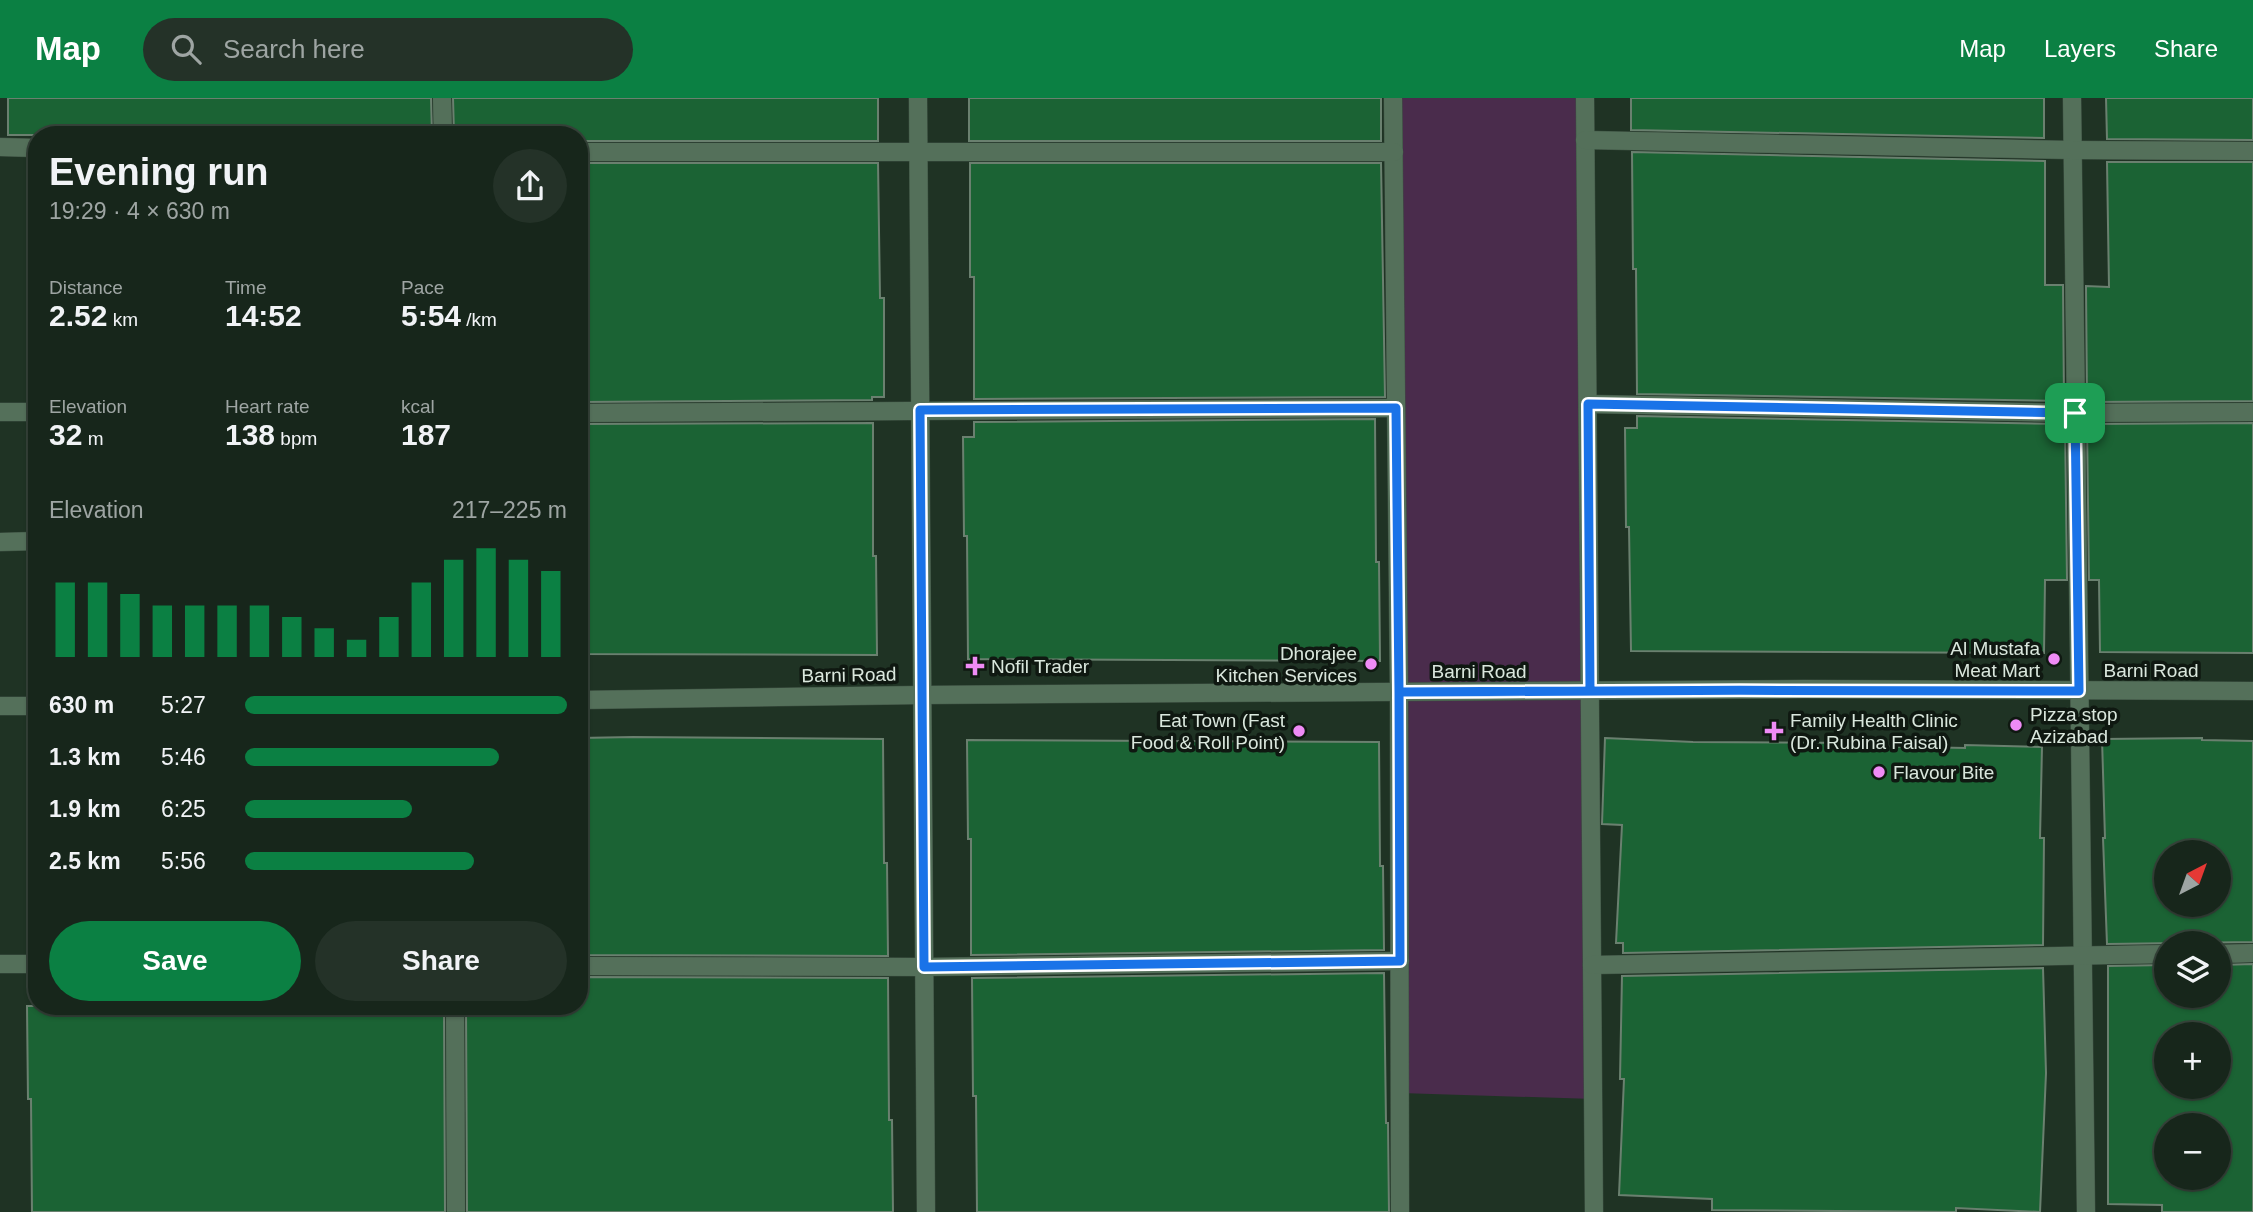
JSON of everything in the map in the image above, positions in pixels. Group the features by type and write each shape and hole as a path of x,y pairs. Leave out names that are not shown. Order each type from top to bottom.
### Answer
{"street":[{"path":"442,98 443,126"},
{"path":"918,98 926,1212"},
{"path":"1393,98 1399,692 1400,1212"},
{"path":"1585,98 1594,1212"},
{"path":"2072,98 2086,1212"},
{"path":"1585,140 2253,152"},
{"path":"0,147 28,148"},
{"path":"588,152 1394,152"},
{"path":"1588,404 2075,413 2253,412"},
{"path":"588,413 1396,408"},
{"path":"0,412 28,412"},
{"path":"0,542 28,541"},
{"name":"Barni Road","path":"588,701 921,695 1804,689 2253,691"},
{"path":"0,706 28,706"},
{"path":"2231,954 2253,953"},
{"path":"1592,965 2154,954"},
{"path":"588,966 924,967 1400,961"},
{"path":"0,964 28,964"},
{"path":"455,1015 456,1212"}],"shaded area":[{"path":"1390,98 1585,98 1594,1099 1400,1093"}],"building":[{"path":"8,98 431,98 432,126 28,126 28,135 8,135"},
{"path":"453,98 878,98 878,141 588,141 588,126 454,126"},
{"path":"969,98 1381,98 1381,141 969,141"},
{"path":"1631,98 2044,98 2044,138 1631,130"},
{"path":"2106,98 2253,98 2253,140 2107,139"},
{"path":"1632,152 2045,161 2045,285 2063,285 2064,401 1637,394"},
{"path":"2107,162 2253,162 2253,401 2087,402 2086,286 2109,287"},
{"path":"588,163 878,163 880,298 884,298 884,397 872,397 872,400 588,402"},
{"path":"970,163 1381,163 1385,397 974,399"},
{"path":"1637,416 2065,424 2067,580 2045,580 2044,653 1631,651 1625,428 1637,428"},
{"path":"1375,419 1380,661 968,659 963,437 974,437 974,422"},
{"path":"873,423 873,556 876,556 877,655 588,654 588,424"},
{"path":"2253,423 2253,653 2100,652 2099,580 2089,580 2087,424"},
{"path":"588,738 883,739 888,956 588,955"},
{"path":"1605,738 1693,742 1866,743 1866,746 2042,747 2040,838 2044,838 2043,945 1623,953 1623,943 1616,943 1622,825 1602,824"},
{"path":"2202,738 2253,741 2253,942 2231,942 2231,931 2154,931 2154,943 2107,944 2102,739"},
{"path":"967,740 1379,742 1384,950 971,955 971,839 968,839"},
{"path":"2253,964 2253,1212 2162,1212 2162,1205 2108,1204 2108,966 2154,965 2154,1008 2231,1008 2231,965"},
{"path":"2043,968 2046,1073 2040,1212 1956,1208 1956,1212 1712,1210 1712,1199 1619,1195 1624,1079 1620,1079 1622,976"},
{"path":"1384,973 1389,1212 977,1212 972,978"},
{"path":"588,977 888,978 893,1212 467,1212 466,1015 588,1015"},
{"path":"27,1006 28,1015 444,1015 445,1212 32,1212 31,1099 28,1099"}],"place":[{"name":"Al Mustafa Meat Mart","path":"2054,659"},
{"name":"Dhorajee Kitchen Services","path":"1371,664"},
{"name":"Nofil Trader","path":"975,666"},
{"name":"Pizza stop Azizabad","path":"2016,725"},
{"name":"Eat Town (Fast Food & Roll Point)","path":"1299,731"},
{"name":"Family Health Clinic (Dr. Rubina Faisal)","path":"1774,731"},
{"name":"Flavour Bite","path":"1879,772"}],"route":[{"path":"2075,413 1588,404 1590,691 1494,691 1399,692 1400,961 924,967 920,410 1396,408 1399,692 1590,691 1804,689 2079,691 2075,413"}]}
